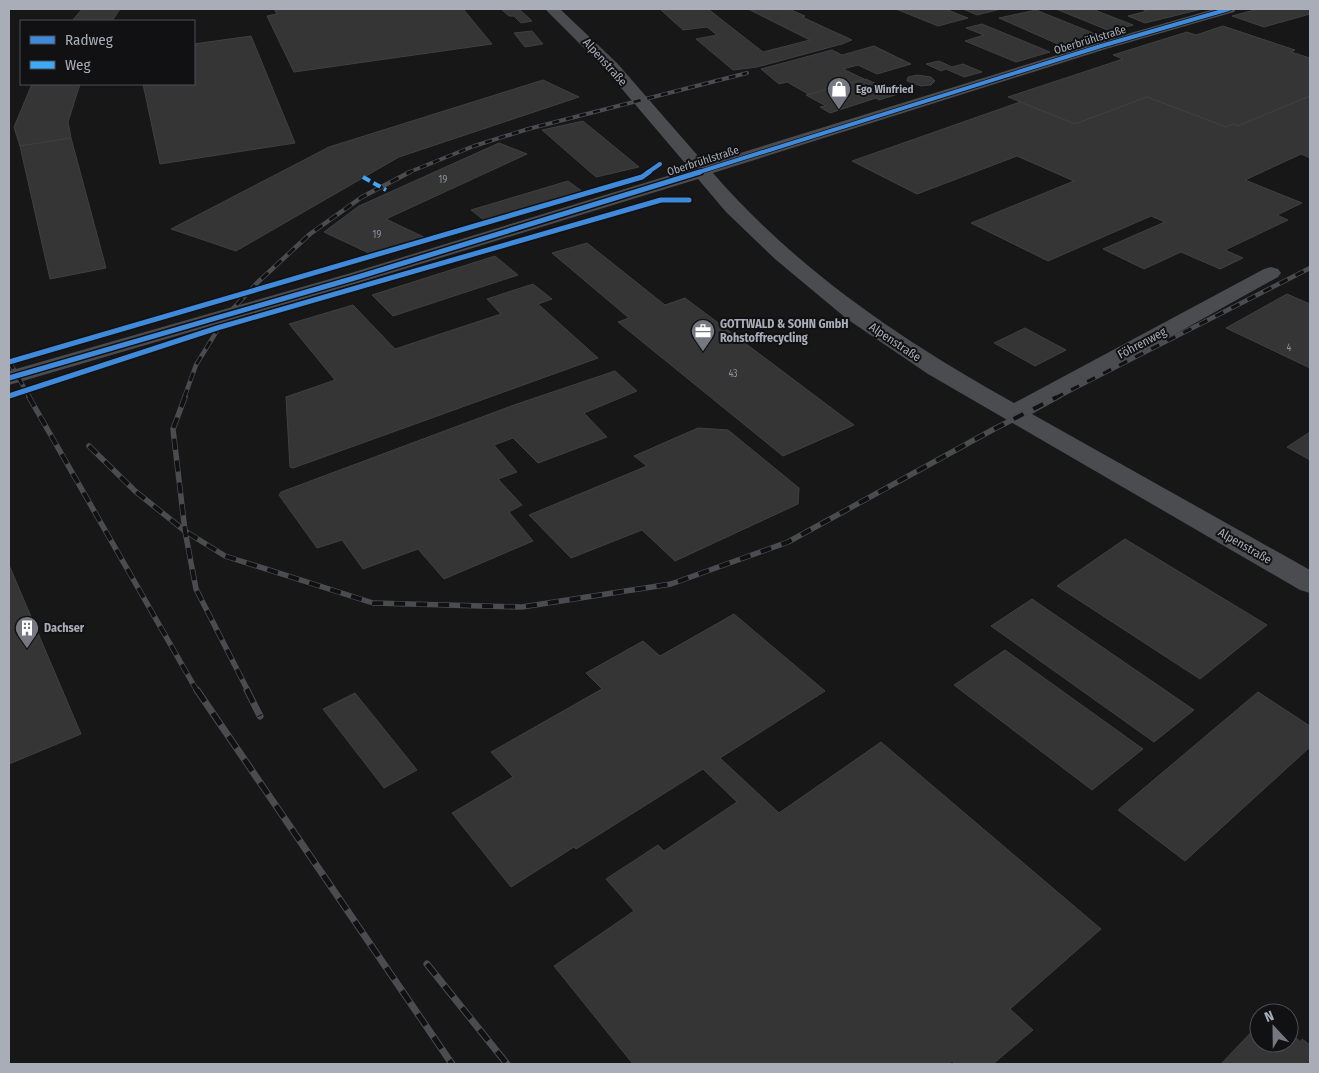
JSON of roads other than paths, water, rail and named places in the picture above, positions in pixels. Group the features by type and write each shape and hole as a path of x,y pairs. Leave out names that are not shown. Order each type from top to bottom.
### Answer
{"street":[{"name":"Alpenstraße","path":"552,9 611,66 727,202 764,238 855,314 908,351 1013,414 1310,583"},
{"name":"Oberbrühlstraße","path":"9,378 358,277 660,186 1101,46 1229,9"},
{"name":"Föhrenweg","path":"1013,414 1271,272"}],"railway":[{"path":"407,173 474,146 528,129 747,73"},
{"path":"184,398 196,365 226,316 258,282 310,234 362,197 410,172"},
{"path":"1055,398 1310,268"},
{"path":"9,361 30,398"},
{"path":"29,397 197,691"},
{"path":"185,397 173,429 185,531"},
{"path":"185,531 225,556 373,603 522,607 671,584 788,542 994,429 1057,397"},
{"path":"89,446 135,491 185,531"},
{"path":"185,531 196,589 248,691"},
{"path":"197,690 452,1064"},
{"path":"247,690 260,716"},
{"path":"427,964 507,1064"}],"place":[{"name":"Ego Winfried","path":"839,110"},
{"name":"GOTTWALD & SOHN GmbH Rohstoffrecycling","path":"703,352"},
{"name":"Dachser","path":"27,649"}]}
